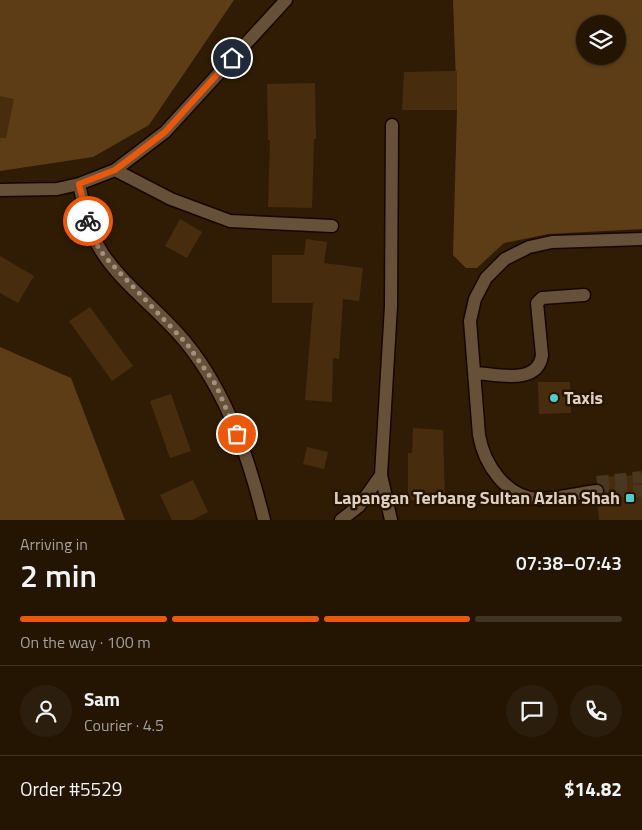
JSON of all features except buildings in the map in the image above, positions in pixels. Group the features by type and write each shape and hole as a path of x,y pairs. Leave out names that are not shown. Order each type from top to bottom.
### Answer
{"street":[{"path":"0,190 57,189 79,184 115,170 165,132 286,0"},
{"path":"391,520 381,475 391,306 392,125"},
{"path":"115,170 171,199 230,221 332,226"},
{"path":"79,184 88,221 99,249 115,270 155,308 187,344 216,385 237,434 264,520"},
{"path":"597,486 580,493 538,499 521,494 505,484 494,473 482,448 470,321 476,299 486,278 505,260 529,247 552,242 642,239"},
{"path":"475,373 509,375 530,374 535,371 541,363 542,355 537,303 542,298 584,295"},
{"path":"341,520 359,506 381,475"}],"shaded area":[{"path":"0,0 234,0 149,125 93,157 0,171"},
{"path":"453,0 642,0 642,229 548,234 504,243 477,268 466,268 453,255 457,110"},
{"path":"0,347 71,378 125,520 0,520"}],"tunnel":[{"path":"597,482 642,477"},
{"path":"597,491 642,491"}],"way so far":[{"path":"88,221 99,249 115,270 155,308 187,344 216,385 237,434"}],"place":[{"name":"Taxis","path":"554,398"},
{"name":"Lapangan Terbang Sultan Azlan Shah","path":"630,498"}],"route":[{"path":"88,221 79,184 115,170 165,132 232,58"}]}
